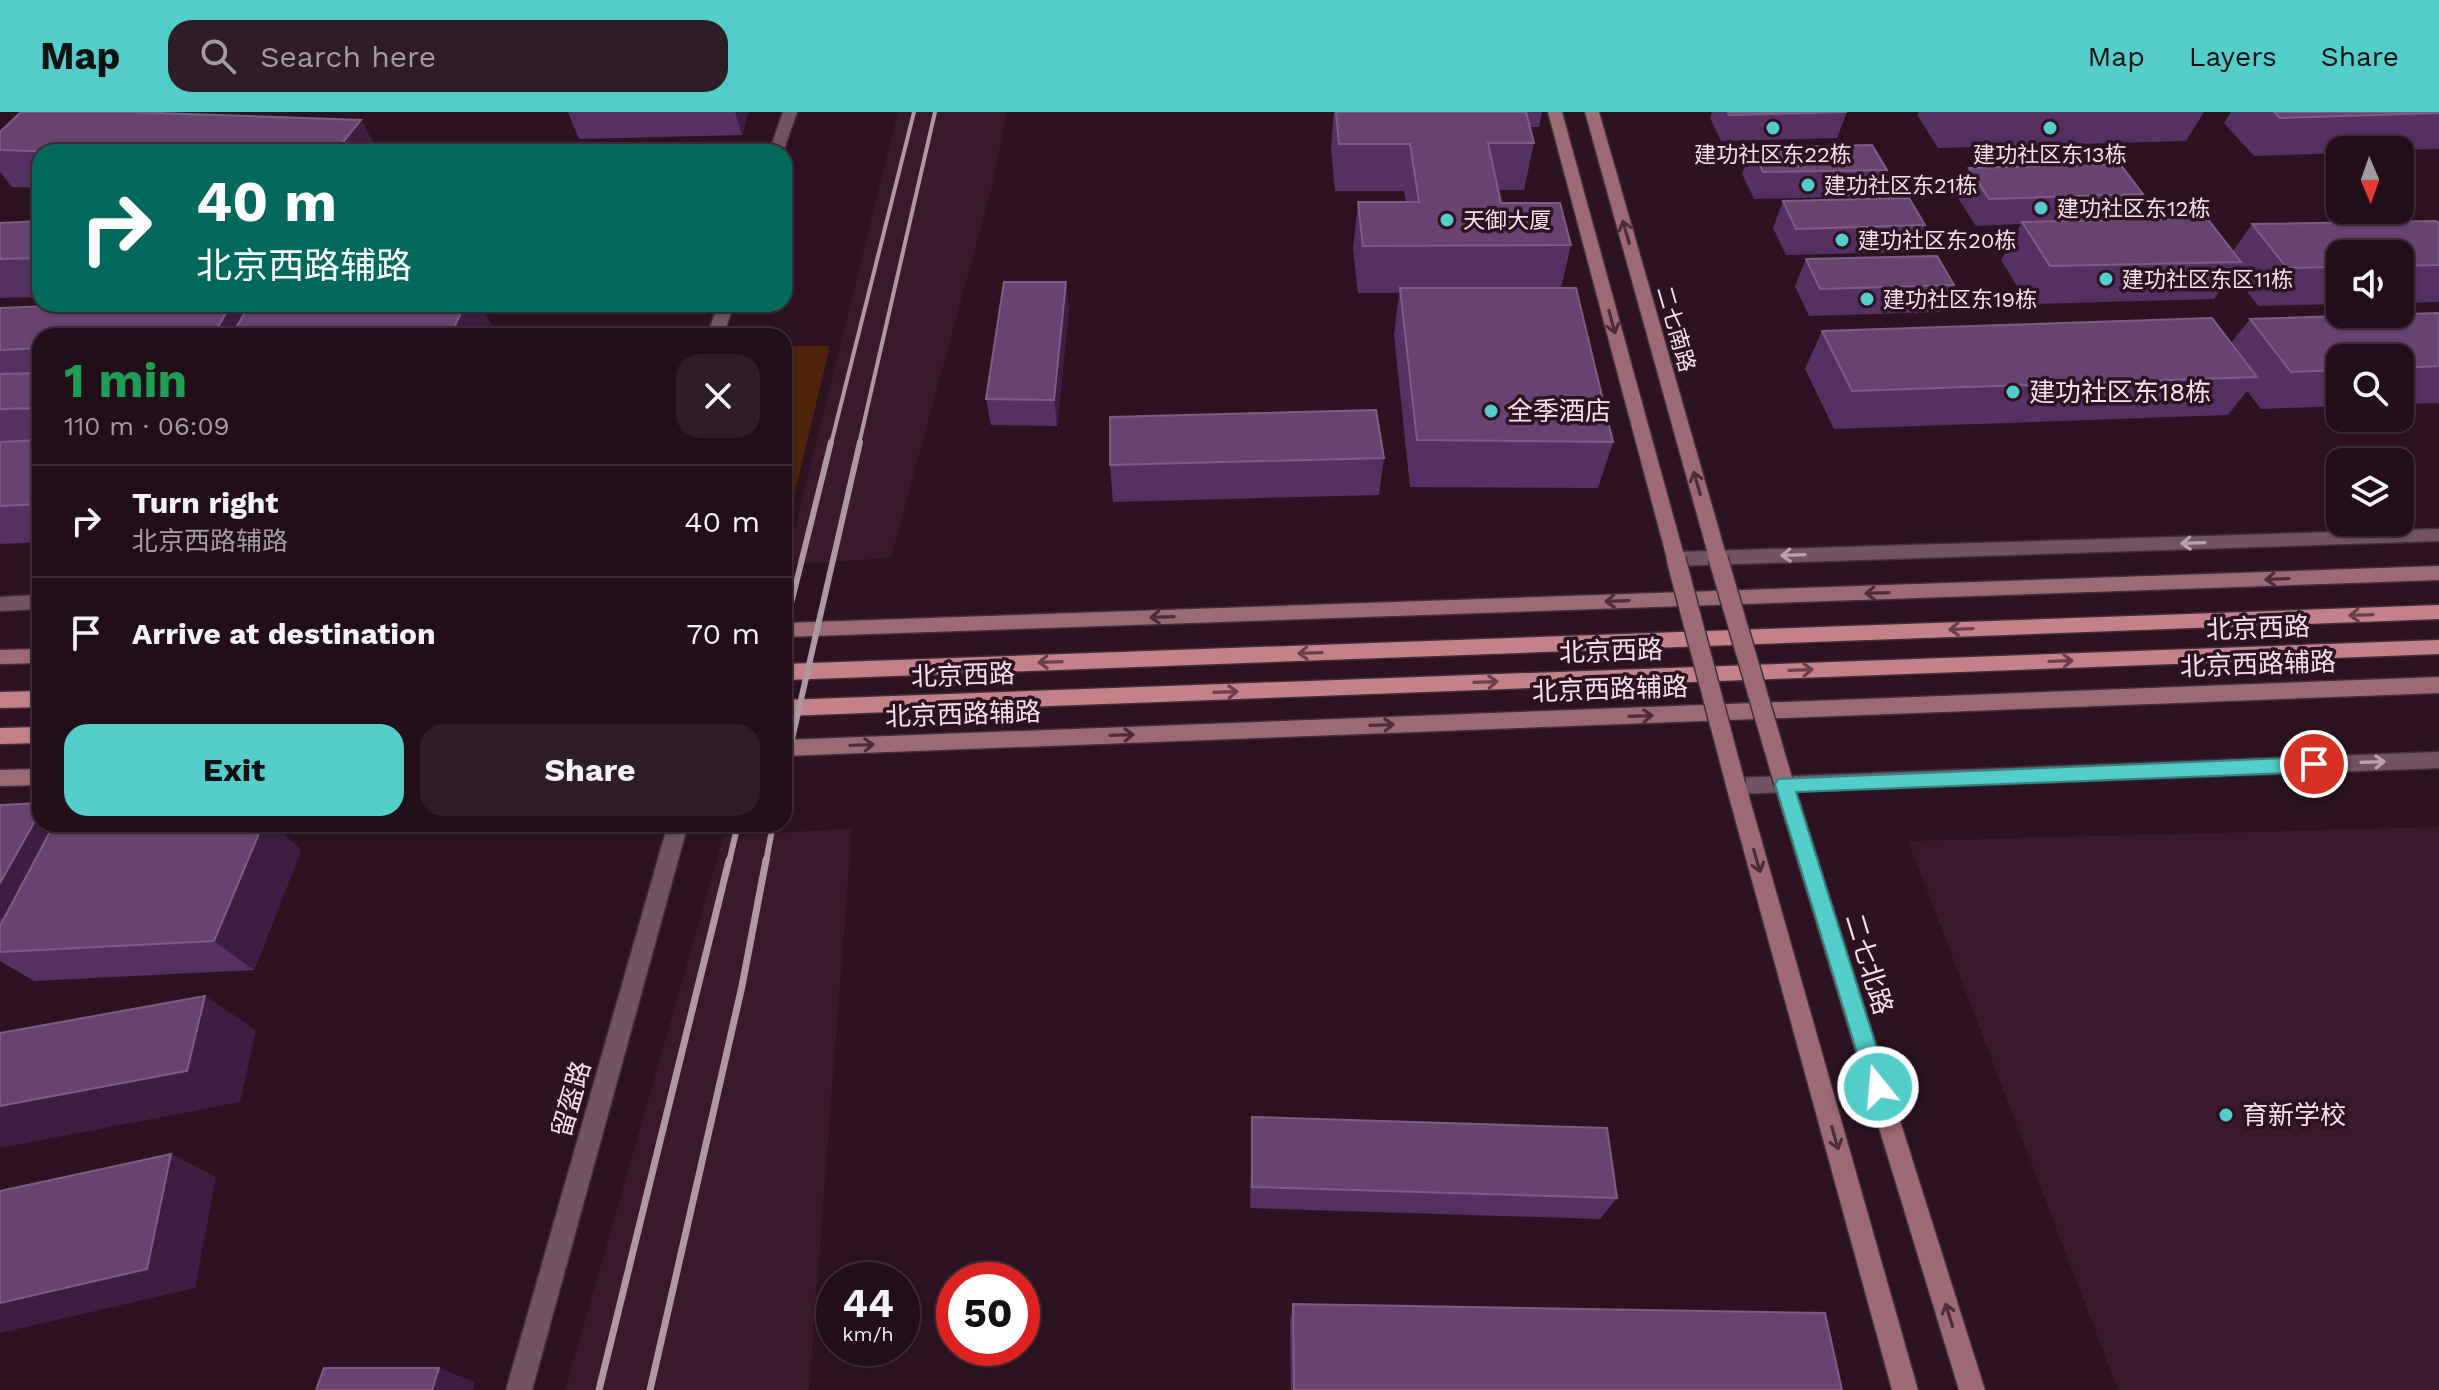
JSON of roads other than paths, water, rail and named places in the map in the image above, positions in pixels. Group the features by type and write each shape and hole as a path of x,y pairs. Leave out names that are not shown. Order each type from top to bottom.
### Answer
{"main road":[{"path":"1555,112 1736,786 1905,1390"},
{"name":"二七南路","path":"1592,112 1784,784"},
{"path":"792,630 2439,573"},
{"name":"北京西路","path":"792,672 2439,612"},
{"name":"北京西路","path":"792,708 2439,647"},
{"path":"0,657 32,656"},
{"name":"北京西路辅路","path":"792,748 2439,685"},
{"path":"0,700 32,699"},
{"path":"0,736 32,735"},
{"path":"0,778 32,777"},
{"name":"二七北路","path":"1784,784 1972,1390"}],"street":[{"path":"779,144 790,112"},
{"path":"1676,559 2439,535"},
{"path":"0,604 32,602"},
{"path":"1736,786 2439,760"},
{"name":"留盔路","path":"519,1390 676,832"}],"railway":[{"path":"831,444 914,112"},
{"path":"859,444 935,112"},
{"path":"792,600 831,442"},
{"path":"792,739 860,442"},
{"path":"729,862 736,832"},
{"path":"766,862 772,832"},
{"path":"599,1390 729,860"},
{"path":"650,1390 742,986 766,860"}],"place":[{"name":"建功社区东22栋","path":"1773,128"},
{"name":"建功社区东13栋","path":"2050,128"},
{"name":"建功社区东21栋","path":"1808,185"},
{"name":"建功社区东12栋","path":"2041,208"},
{"name":"天御大厦","path":"1447,220"},
{"name":"建功社区东20栋","path":"1842,240"},
{"name":"建功社区东区11栋","path":"2106,279"},
{"name":"建功社区东19栋","path":"1867,299"},
{"name":"建功社区东18栋","path":"2013,392"},
{"name":"全季酒店","path":"1491,411"},
{"name":"育新学校","path":"2226,1115"}]}
